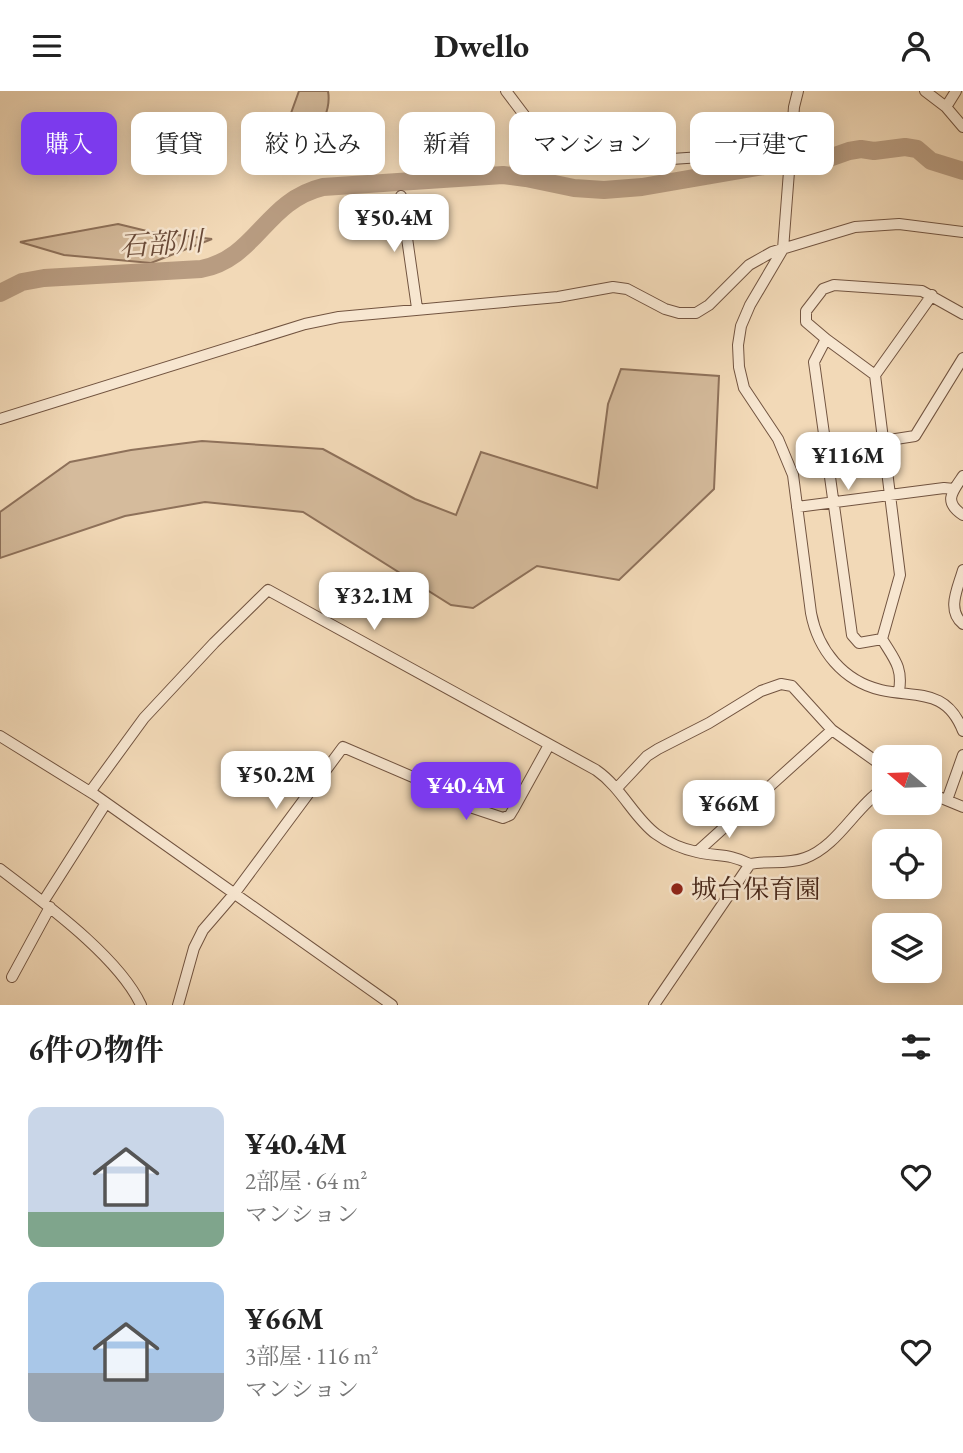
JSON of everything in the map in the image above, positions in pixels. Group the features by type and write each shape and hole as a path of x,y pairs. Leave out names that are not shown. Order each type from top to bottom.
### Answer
{"street":[{"path":"506,91 534,128 584,142 613,163 690,158"},
{"path":"796,112 798,91"},
{"path":"925,91 946,107 963,127"},
{"path":"946,107 956,91"},
{"path":"789,175 783,249 741,325 738,356 744,388 771,426 793,475 814,629 822,647 848,675 881,689 933,697 951,711 963,731"},
{"path":"401,195 417,308"},
{"path":"0,419 305,324 339,317 558,297 620,287 655,306 679,313 696,313 709,305 760,257 855,227 899,224 963,232"},
{"path":"875,375 806,322 806,311 823,289 834,285 922,291 963,314"},
{"path":"898,691 901,676 899,666 882,639 900,575 875,375 932,295"},
{"path":"826,339 814,362 852,635 859,643 882,639"},
{"path":"883,441 915,436 963,358"},
{"path":"963,476 954,489 951,502 953,509 963,515"},
{"path":"797,507 944,488 954,489"},
{"path":"963,570 953,605 954,612 963,624"},
{"path":"90,792 145,718 214,643 268,590 596,770 617,788 651,830 670,842 697,852 733,856 750,865"},
{"path":"617,788 647,756 658,749 772,686 781,684 792,686 832,730 872,758"},
{"path":"697,852 832,730"},
{"path":"0,736 106,803 391,1005"},
{"path":"178,1005 198,939 209,920 234,894 343,747 429,784 472,808 503,818 510,815 550,745"},
{"path":"947,800 963,755"},
{"path":"942,798 963,807"},
{"path":"654,1005 750,865 762,861 784,863 806,858 821,850 872,800"},
{"path":"12,977 46,905 106,803"},
{"path":"0,869 46,905 122,973 141,1005"}],"shaded area":[{"path":"299,91 328,91 326,112 291,112"},
{"path":"118,224 151,232 212,239 151,263 64,255 20,242"},
{"path":"621,369 719,376 714,489 619,580 537,566 473,608 451,605 303,512 205,502 125,516 0,558 0,512 70,462 131,450 202,441 323,449 415,499 456,515 481,452 597,488 608,404"}],"waterway":[{"name":"石部川","path":"0,293 22,282 44,278 201,269 220,263 236,254 287,204 303,194 323,187 503,175 574,188 604,190 642,187 781,163 815,163 861,149 874,151 905,147 917,149 931,161 963,171"}],"place":[{"name":"城台保育園","path":"677,889"}]}
